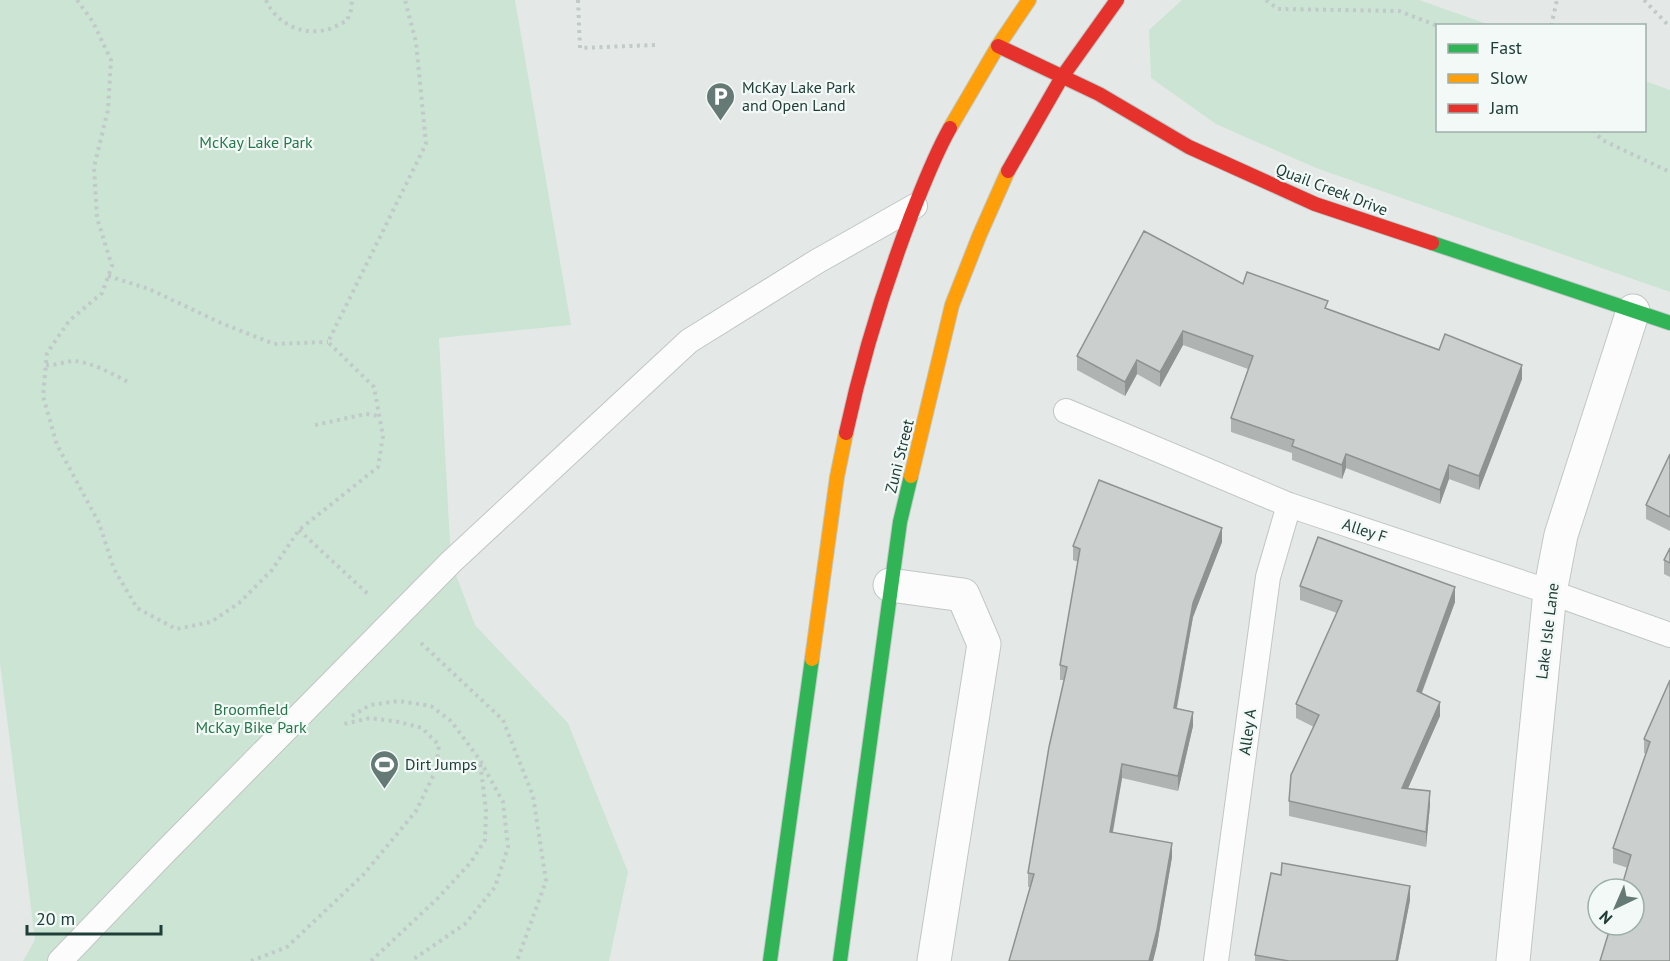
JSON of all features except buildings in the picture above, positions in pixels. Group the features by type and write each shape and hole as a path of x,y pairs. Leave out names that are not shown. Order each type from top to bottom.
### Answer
{"main road":[{"path":"770,961 837,477 858,377 889,273 936,152 998,46 1029,0"},
{"name":"Zuni Street","path":"840,961 900,522 952,305 1012,162 1062,77 1117,0"},
{"name":"Quail Creek Drive","path":"998,46 1099,94 1189,147 1315,204 1670,323"}],"street":[{"name":"Lake Isle Lane","path":"1513,961 1550,592 1561,535 1633,311"},
{"path":"890,585 963,595 984,644 934,961"}],"lane":[{"path":"60,961 451,562 689,341 816,262 915,206"},
{"name":"Alley F","path":"1066,411 1289,505 1550,592 1670,635"},
{"name":"Alley A","path":"1216,961 1268,577 1289,505"}],"path":[{"path":"77,0 93,22 111,60 108,110 94,167 97,218 112,266 108,276 102,293 69,321 47,353 43,396 57,445 99,523 114,569 137,608 176,629 211,622 238,603 272,570 299,530 378,467 383,436 374,387 328,342 274,344 221,323 149,289 108,276"},
{"path":"266,0 274,15 290,26 310,32 329,29 347,21 352,0"},
{"path":"328,342 426,144 416,42 405,0"},
{"path":"578,0 580,48 655,45"},
{"path":"1266,0 1278,9 1400,11 1436,26"},
{"path":"1551,24 1557,0"},
{"path":"1644,0 1670,27"},
{"path":"1595,132 1602,140 1670,172"},
{"path":"46,365 56,366 74,361 106,371 128,382"},
{"path":"315,425 366,414 379,416"},
{"path":"299,530 503,720 533,796 546,881 517,961"},
{"path":"251,961 287,947 364,874 416,811 436,770 439,745 422,728 399,722 370,718 337,725 370,705 399,701 430,706 451,721 480,759 503,802 508,847 495,887 465,924 411,961"},
{"path":"371,961 438,898 471,862 485,840 486,810 480,759"}],"green space":[{"name":"Broomfield McKay Bike Park","path":"0,0 515,0 571,325 439,338 451,562 475,625 568,723 628,872 609,961 23,961 35,940 0,663"},
{"path":"1182,0 1419,0 1487,24 1436,24 1436,132 1646,132 1646,81 1670,90 1670,292 1316,168 1216,124 1151,78 1149,30"}],"traffic: fast":[{"path":"1432,243 1670,323"},
{"path":"840,961 900,522 911,476"},
{"path":"770,961 812,659"}],"traffic: slow":[{"path":"950,128 998,46 1029,0"},
{"path":"911,476 952,305 1008,171"},
{"path":"812,659 837,477 846,433"}],"traffic: jam":[{"path":"1008,171 1062,77 1117,0"},
{"path":"998,46 1099,94 1189,147 1315,204 1432,243"},
{"path":"846,433 866,351 892,269 924,182 950,128"}],"place":[{"name":"McKay Lake Park and Open Land","path":"721,122"},
{"name":"Dirt Jumps","path":"384,790"}],"park label":[{"name":"McKay Lake Park","path":"256,142"}]}
